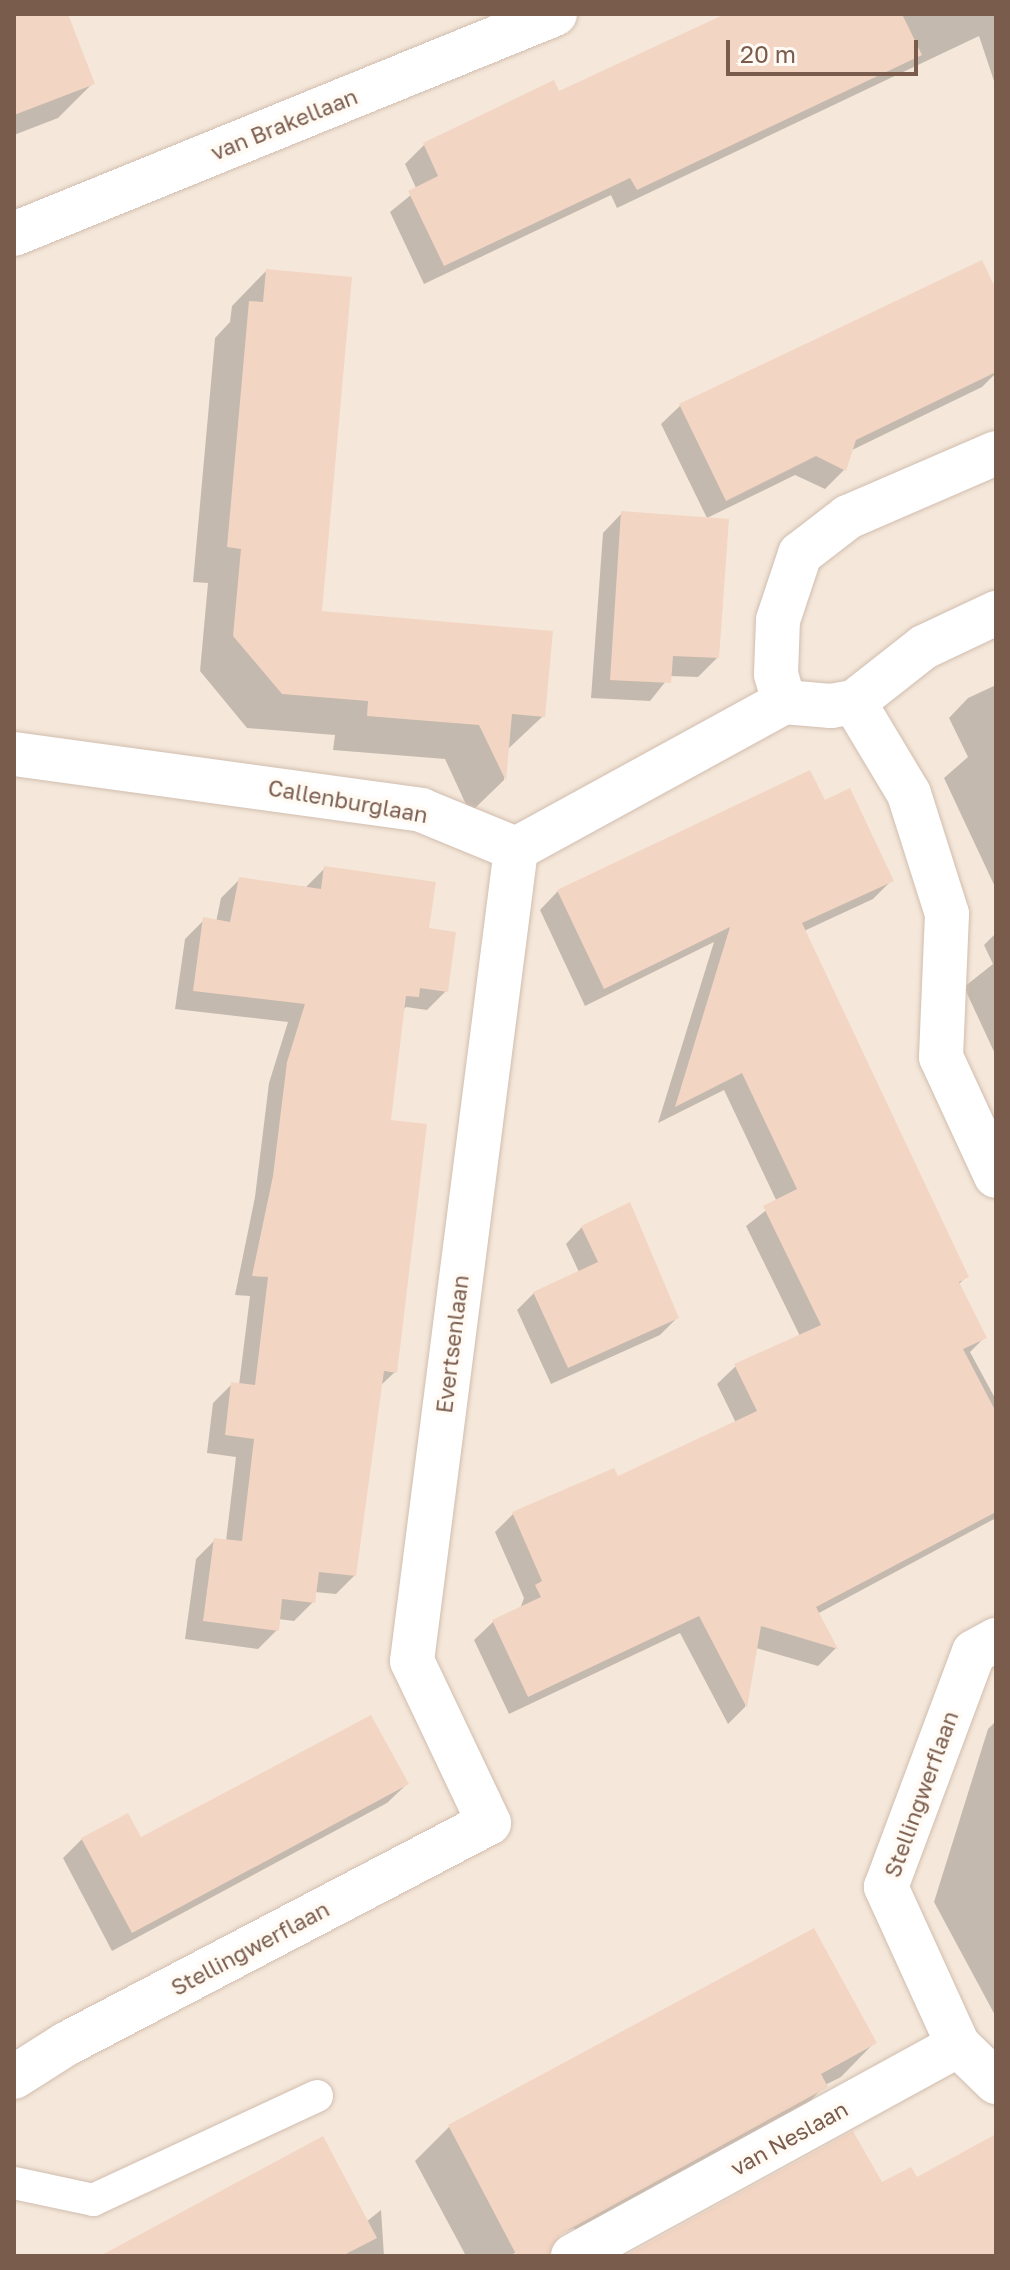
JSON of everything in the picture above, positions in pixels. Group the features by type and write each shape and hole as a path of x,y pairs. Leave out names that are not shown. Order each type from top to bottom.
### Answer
{"street":[{"name":"van Brakellaan","path":"14,234 555,14"},
{"path":"784,702 776,674 778,620 800,554 848,517 996,453"},
{"path":"516,849 784,702 831,706 854,702 924,647 996,613"},
{"path":"854,702 909,794 947,914 941,1057 996,1176"},
{"name":"Callenburglaan","path":"14,754 421,810 516,849"},
{"name":"Evertsenlaan","path":"489,1823 412,1661 516,849"},
{"name":"Stellingwerflaan","path":"958,2045 886,1887 974,1652 996,1640"},
{"name":"Stellingwerflaan","path":"14,2077 489,1823"},
{"path":"958,2045 996,2082"},
{"name":"van Neslaan","path":"573,2256 958,2045"}],"lane":[{"path":"14,2183 93,2200 317,2096"}],"shaded area":[{"path":"14,14 996,14 996,2256 14,2256"}],"building":[{"path":"14,14 68,14 95,84 14,115"},
{"path":"725,14 902,14 922,55 637,190 630,178 444,266 408,191 438,176 423,143 554,80 559,91"},
{"path":"982,260 996,289 996,372 856,440 846,471 816,456 726,501 679,404"},
{"path":"266,269 352,277 322,611 553,631 545,717 512,714 506,781 479,725 367,716 368,701 282,694 233,636 241,549 227,547 249,301 263,302"},
{"path":"621,511 729,519 719,658 673,656 671,683 610,680"},
{"path":"810,770 825,800 850,788 894,881 802,923 969,1277 959,1282 987,1338 963,1349 996,1412 996,1512 816,1607 838,1649 761,1626 747,1708 699,1616 528,1697 492,1620 541,1597 535,1585 542,1581 512,1512 614,1468 618,1476 757,1411 734,1364 821,1325 763,1206 797,1189 742,1073 675,1107 730,927 604,989 557,890"},
{"path":"324,866 436,882 429,928 456,932 448,992 420,988 419,997 406,996 391,1120 427,1124 397,1373 384,1371 356,1576 319,1572 315,1603 282,1599 279,1631 203,1621 214,1538 242,1541 254,1439 225,1435 231,1382 255,1385 268,1277 252,1276 273,1176 287,1062 305,1004 193,991 203,917 230,922 239,877 321,889"},
{"path":"630,1202 679,1318 568,1368 533,1292 598,1262 581,1226"},
{"path":"371,1715 409,1784 132,1933 81,1838 128,1813 141,1837"},
{"path":"814,1928 877,2043 821,2074 828,2087 561,2234 548,2256 517,2256 448,2125"},
{"path":"853,2131 882,2182 911,2167 917,2177 996,2134 996,2256 625,2256"},
{"path":"323,2136 377,2238 342,2256 100,2256"}]}
